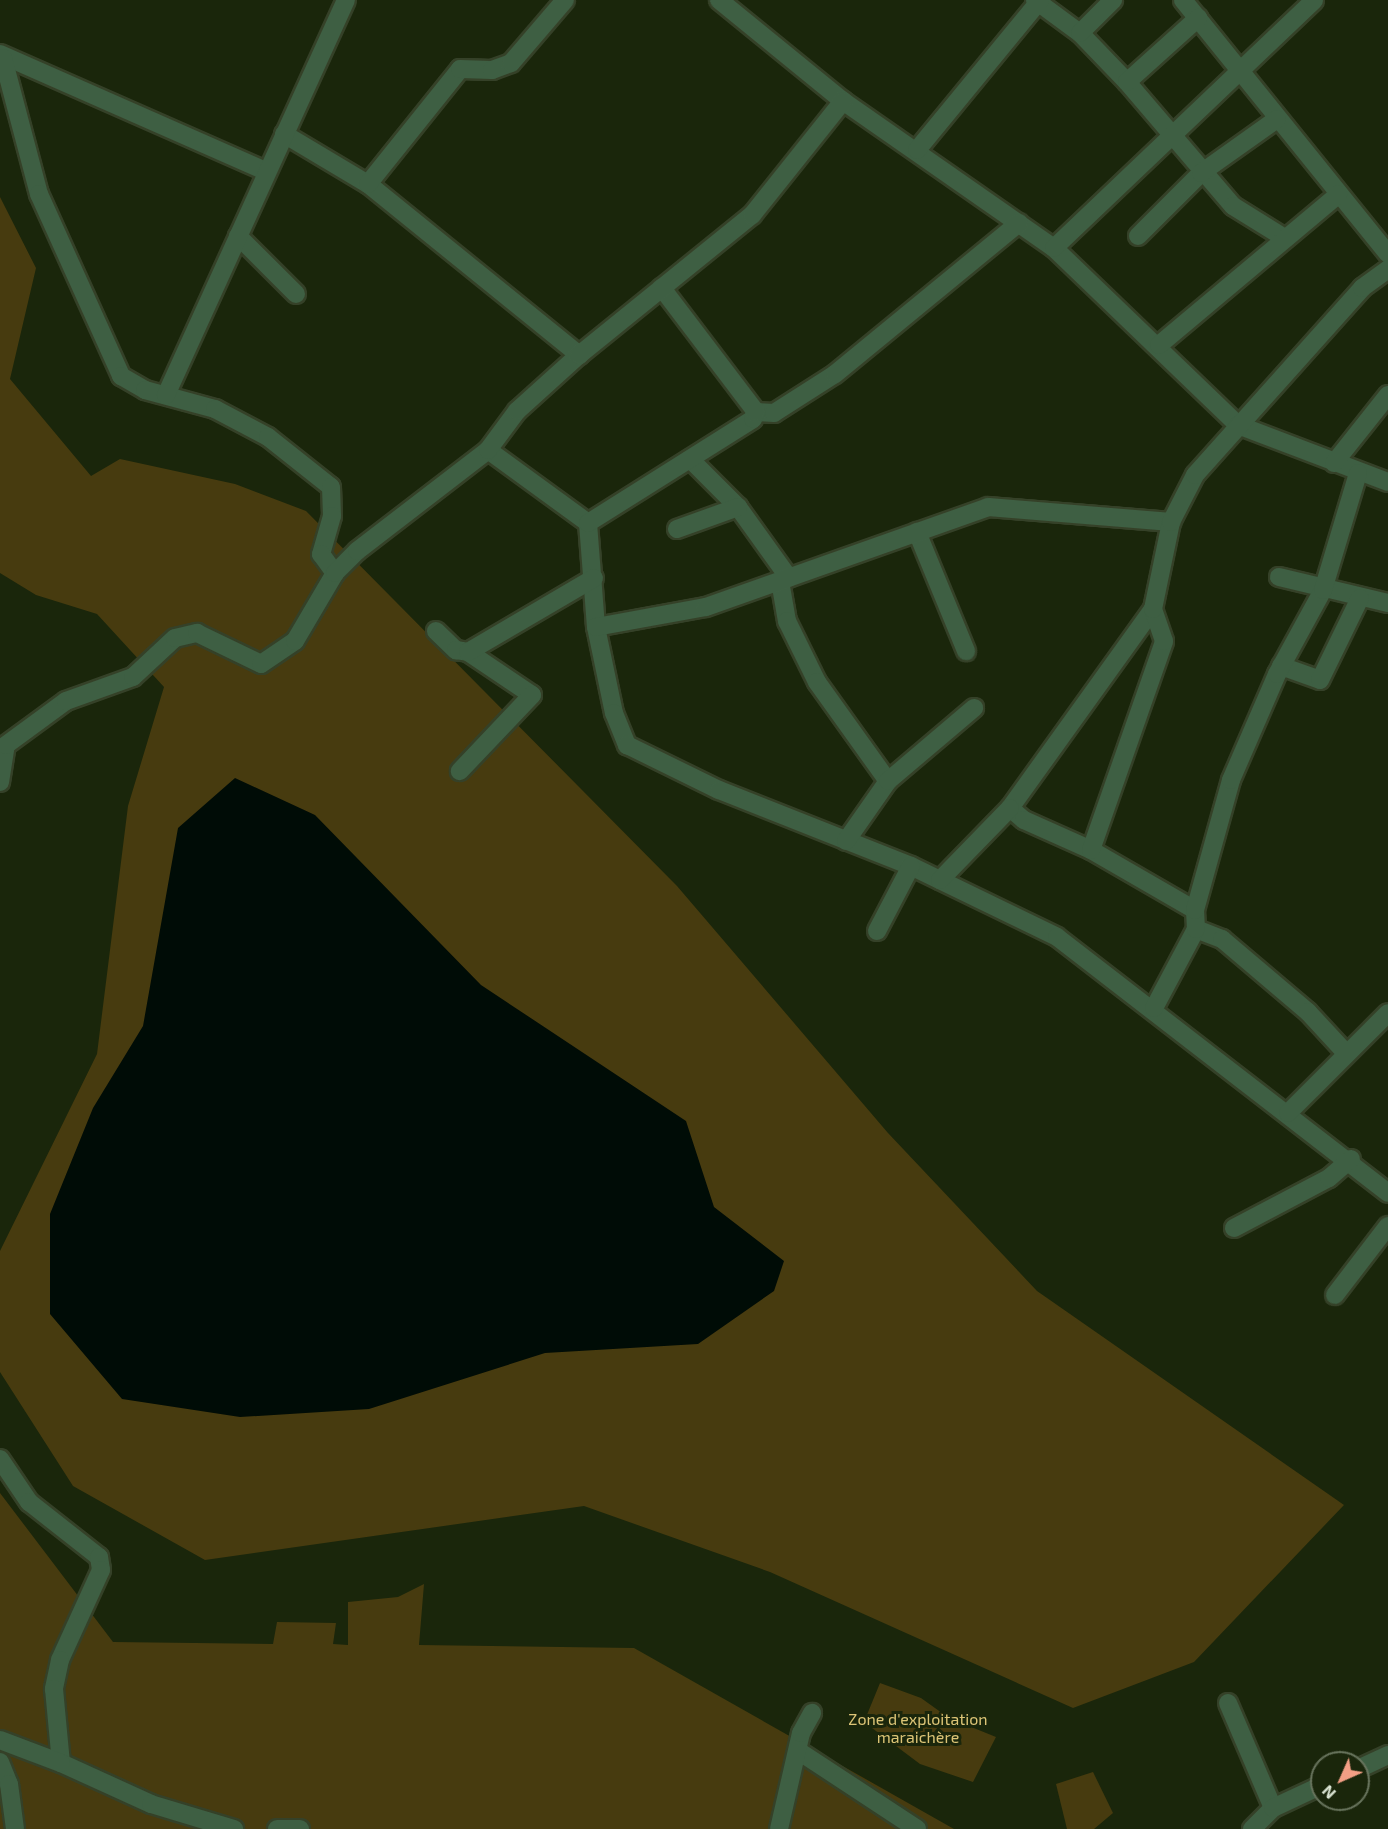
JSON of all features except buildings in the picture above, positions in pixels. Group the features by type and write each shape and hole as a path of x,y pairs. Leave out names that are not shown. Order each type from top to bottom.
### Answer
{"street":[{"path":"166,395 346,0"},
{"path":"368,184 460,69 492,70 511,63 565,0"},
{"path":"719,0 843,101 917,150 1054,248 1159,345 1238,425 1334,464 1388,482"},
{"path":"1080,33 1113,0"},
{"path":"1182,0 1241,69 1277,119 1388,254"},
{"path":"1054,248 1170,131 1241,69 1314,0"},
{"path":"917,150 1038,1 1080,33 1127,82 1170,131 1201,173 1233,206 1283,237"},
{"path":"1127,82 1198,18"},
{"path":"1,56 267,172"},
{"path":"1,56 39,194 121,376 166,395 215,409 268,436 331,487 332,516 321,554 334,573"},
{"path":"0,782 3,746 66,701 133,677 175,638 197,633 261,664 295,641 334,573 488,450 517,411 579,356 752,215 843,101"},
{"path":"1138,236 1201,173 1277,119"},
{"path":"284,134 368,184 579,356"},
{"path":"1159,345 1283,237 1338,195"},
{"path":"662,288 756,412 774,413 835,374 1019,223"},
{"path":"238,236 296,294"},
{"path":"940,880 1010,808 1153,609 1170,522 1195,475 1362,288 1388,269"},
{"path":"1334,464 1388,395"},
{"path":"588,523 753,419 756,412"},
{"path":"488,450 588,523 596,627 614,713 627,745 719,790 911,866 1057,937 1351,1159 1388,1193"},
{"path":"690,459 738,507 785,579 787,621 807,663 848,732 888,781"},
{"path":"1154,1008 1196,929 1195,910 1228,790 1281,666 1323,590 1358,473"},
{"path":"677,529 738,507"},
{"path":"596,627 706,607 988,507 1170,522"},
{"path":"917,532 966,651"},
{"path":"1279,577 1323,590 1388,603"},
{"path":"468,652 594,578"},
{"path":"1281,666 1320,680 1360,598"},
{"path":"1091,850 1164,641 1153,609"},
{"path":"436,631 456,650 468,652 532,695 460,771"},
{"path":"846,841 888,781 974,708"},
{"path":"1010,808 1024,820 1091,850 1195,910"},
{"path":"877,931 911,866"},
{"path":"1196,929 1222,939 1308,1012 1344,1051"},
{"path":"1288,1113 1344,1051 1388,1013"},
{"path":"1234,1228 1329,1178 1351,1159"},
{"path":"1335,1295 1388,1226"},
{"path":"0,1459 28,1502 99,1557 101,1570 60,1660 54,1689 61,1763"},
{"path":"1228,1702 1273,1808"},
{"path":"779,1829 800,1752 801,1733 812,1713"},
{"path":"0,1740 61,1763 151,1804 234,1829"},
{"path":"800,1752 917,1829"},
{"path":"1370,1763 1388,1755"},
{"path":"0,1762 9,1784 15,1829"},
{"path":"1251,1829 1273,1808 1310,1791"},
{"path":"277,1829 300,1829"}],"green space":[{"path":"0,197 36,268 10,379 91,476 120,459 235,484 306,511 677,886 888,1133 1037,1291 1344,1505 1194,1662 1073,1708 770,1572 584,1506 205,1560 73,1486 0,1372 0,1251 97,1054 128,806 164,687 97,614 36,595 0,573"},
{"path":"0,1493 113,1642 273,1644 277,1622 336,1623 333,1644 348,1645 348,1602 398,1597 424,1584 419,1645 634,1648 954,1829 0,1829"},
{"name":"Zone d'exploitation maraichère","path":"880,1683 921,1698 949,1718 996,1737 973,1782 920,1764 864,1722"},
{"path":"1093,1772 1113,1813 1094,1829 1067,1829 1056,1784"}],"shaded area":[{"path":"235,778 315,815 481,985 686,1121 714,1207 784,1261 774,1291 698,1344 545,1353 369,1409 240,1417 122,1399 50,1314 50,1214 93,1108 143,1026 178,828"}]}
